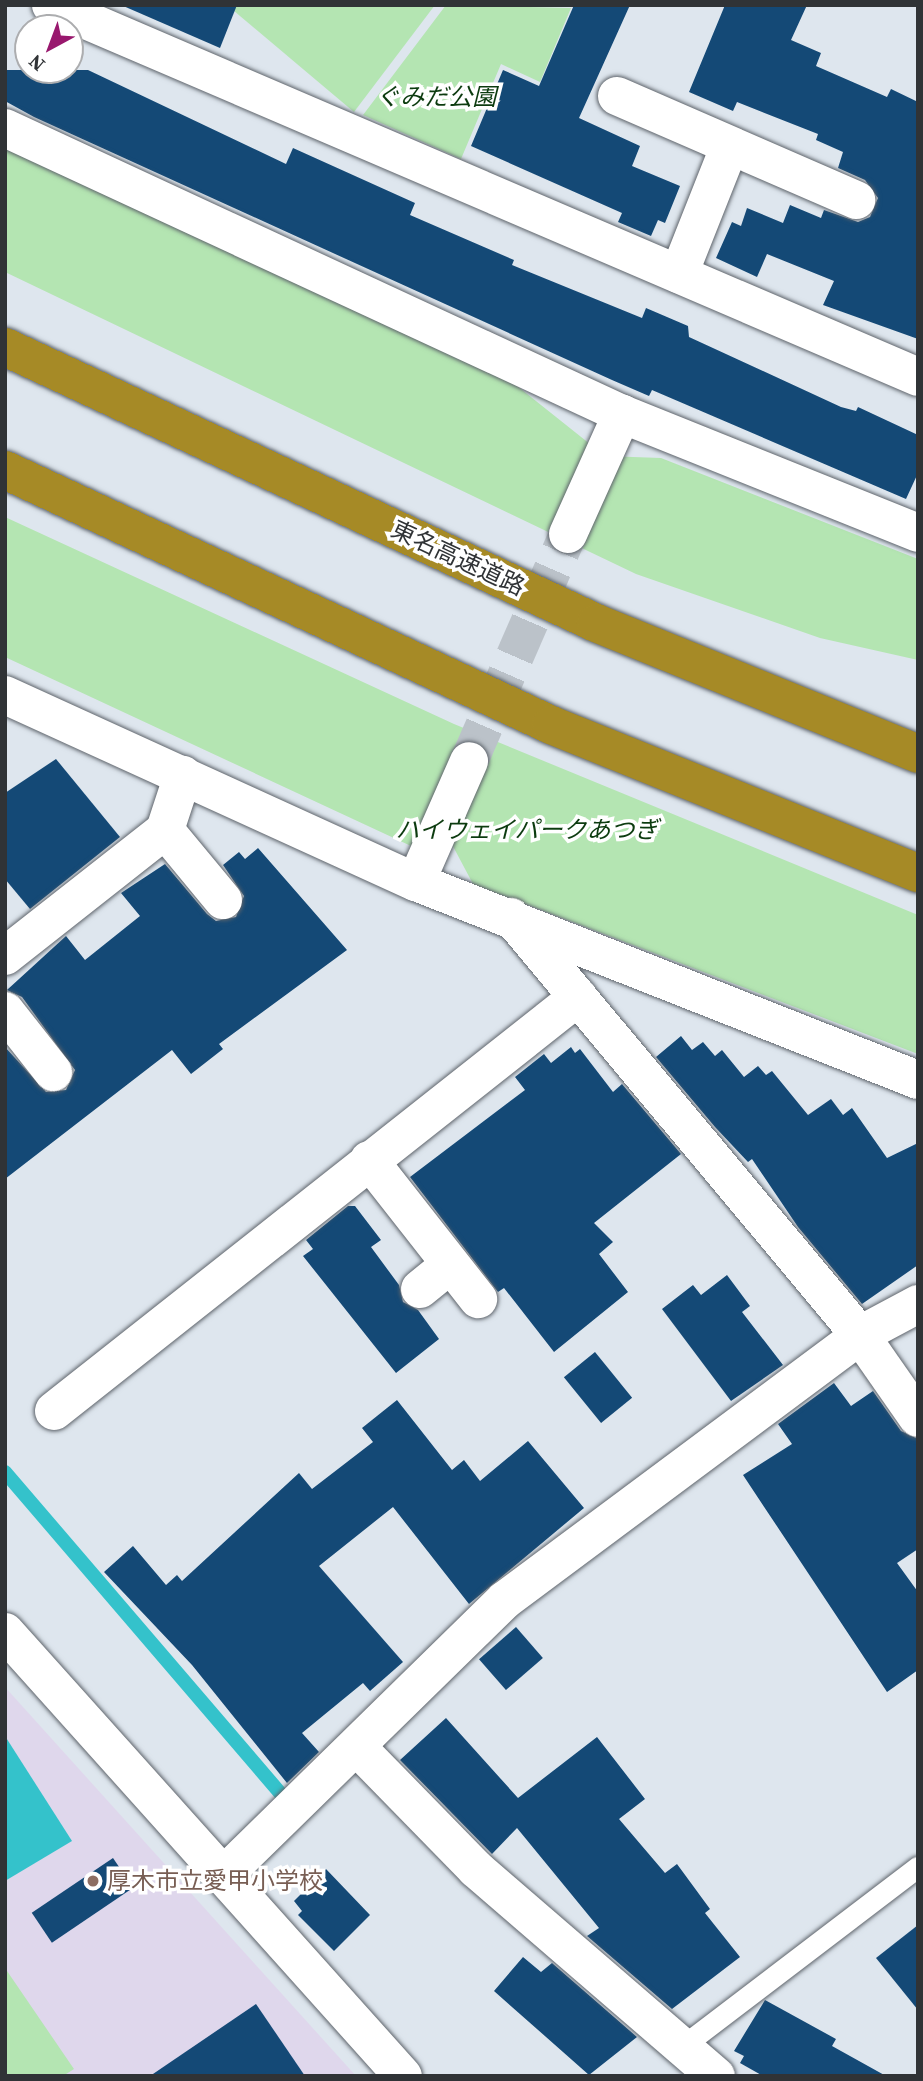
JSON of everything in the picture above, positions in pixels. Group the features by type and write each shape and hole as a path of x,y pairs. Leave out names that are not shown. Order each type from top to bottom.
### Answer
{"highway":[{"name":"東名高速道路","path":"5,347 596,623 918,754"},
{"path":"5,470 551,725 918,873"}],"street":[{"path":"51,5 918,377"},
{"path":"617,96 729,148 856,200"},
{"path":"5,128 622,414 918,533"},
{"path":"679,274 729,148"},
{"path":"568,534 622,414"},
{"path":"5,695 416,882 918,1080"},
{"path":"416,882 469,761"},
{"path":"5,956 165,830 183,775"},
{"path":"165,830 223,900"},
{"path":"511,918 860,1335 918,1418"},
{"path":"54,1411 578,997"},
{"path":"5,1010 53,1072"},
{"path":"369,1160 478,1298"},
{"path":"420,1289 450,1265"},
{"path":"226,1873 505,1600 860,1335 918,1304"},
{"path":"5,1632 226,1873 403,2076"},
{"path":"357,1747 476,1869 680,2048 716,2076"}],"lane":[{"path":"680,2048 918,1867"}],"shaded area":[{"name":"厚木市立愛甲小学校","path":"5,1687 356,2076 5,2076"}],"green space":[{"path":"227,5 435,5 354,112"},
{"name":"ぐみだ公園","path":"446,5 571,8 540,82 501,64 461,159 363,115"},
{"path":"5,145 502,374 605,456 661,458 918,559 918,660 820,638 636,574 5,272"},
{"name":"ハイウェイパークあつぎ","path":"5,517 454,724 918,915 918,1054 473,884 447,835 411,846 5,657"},
{"path":"5,1968 74,2069 63,2076 5,2076"}],"water":[{"path":"5,1736 72,1841 5,1881"}],"building":[{"path":"121,5 237,5 220,48"},
{"path":"574,5 630,5 579,118 640,146 632,166 680,186 665,223 658,220 651,236 618,222 622,213 471,146 503,70 539,86"},
{"path":"725,5 807,5 791,40 821,53 816,66 887,97 891,89 918,102 918,339 823,305 834,281 767,254 757,277 716,258 732,222 741,226 747,208 783,223 790,205 821,218 824,210 858,222 870,217 878,198 865,180 838,168 843,152 816,140 818,134 737,102 733,111 689,92"},
{"path":"5,70 14,70 14,84 84,84 84,70 88,70 286,164 293,148 415,203 410,215 514,260 512,265 642,318 646,308 688,326 689,337 841,407 856,411 858,407 918,435 918,473 906,499 652,390 649,396 34,117 5,101"},
{"path":"56,759 120,837 30,909 5,879 5,793"},
{"path":"258,848 347,950 219,1044 223,1049 191,1074 172,1050 5,1179 5,1047 46,1092 66,1090 75,1070 22,997 7,990 66,936 85,960 140,916 121,893 165,864 216,921 236,917 244,896 223,865 239,852 245,859"},
{"path":"681,1036 692,1050 703,1042 715,1056 722,1050 744,1077 758,1066 766,1075 772,1071 808,1115 831,1099 843,1115 852,1108 887,1158 918,1143 918,1265 862,1304 798,1227 752,1159 748,1162 715,1127 656,1057"},
{"path":"571,1047 575,1053 580,1049 613,1092 622,1084 681,1154 594,1223 613,1242 599,1254 628,1292 554,1352 504,1288 498,1292 410,1177 525,1090 515,1077 544,1054 551,1063"},
{"path":"348,1206 355,1206 381,1240 371,1247 399,1285 403,1302 418,1310 439,1339 396,1373 303,1256 313,1249 306,1240"},
{"path":"727,1275 750,1306 742,1312 783,1365 731,1401 662,1309 693,1285 701,1295"},
{"path":"595,1352 632,1398 601,1423 564,1377"},
{"path":"834,1383 851,1406 873,1391 901,1431 918,1439 918,1549 897,1563 918,1592 918,1670 887,1692 743,1475 792,1444 778,1424"},
{"path":"397,1400 452,1470 464,1460 480,1481 528,1441 584,1508 469,1604 393,1507 319,1566 403,1662 370,1691 363,1683 302,1733 319,1752 287,1783 192,1665 104,1572 133,1546 166,1585 177,1575 182,1581 299,1473 312,1489 373,1442 362,1428"},
{"path":"516,1627 543,1658 506,1690 479,1659"},
{"path":"446,1718 518,1798 597,1737 645,1799 619,1819 665,1873 677,1864 710,1909 705,1913 740,1957 672,2009 587,1936 599,1928 517,1828 492,1854 400,1760"},
{"path":"113,1858 133,1888 52,1943 32,1913"},
{"path":"326,1869 370,1915 334,1951 298,1915 302,1911 294,1901"},
{"path":"918,1925 918,2010 876,1958"},
{"path":"523,1957 541,1972 552,1963 637,2037 589,2075 494,1991"},
{"path":"765,2000 836,2039 832,2046 886,2076 763,2076 740,2063 744,2056 734,2051"},
{"path":"256,2004 305,2076 150,2076"}],"waterway":[{"path":"5,1472 281,1794"}],"tunnel":[{"path":"469,761 568,534"}],"place":[{"name":"厚木市立愛甲小学校","path":"93,1881"}]}
